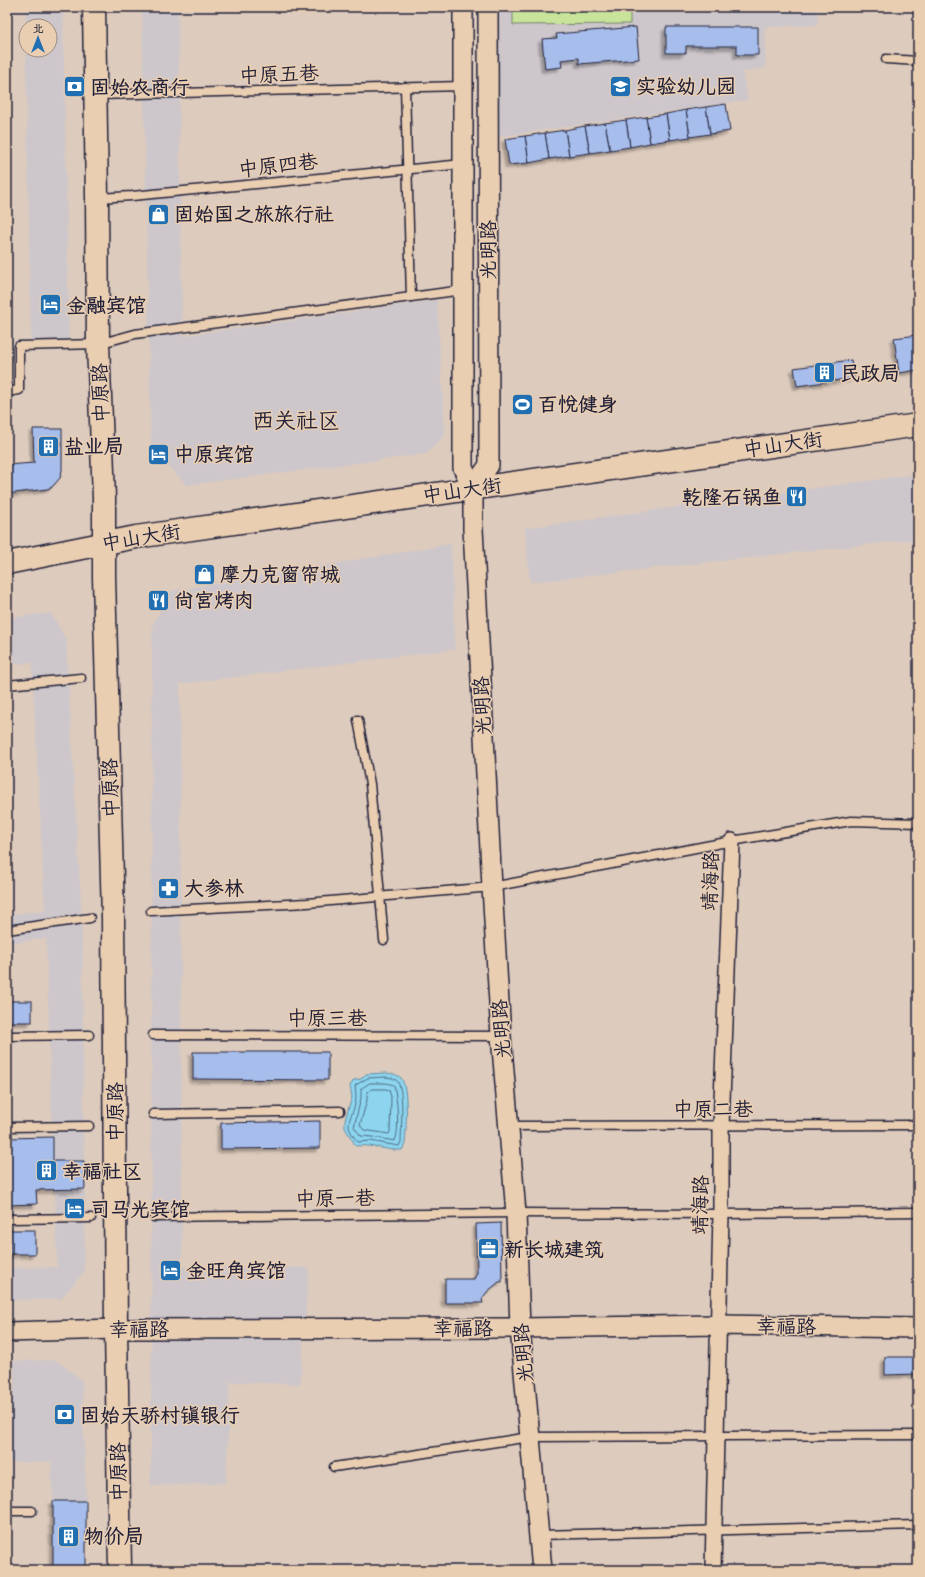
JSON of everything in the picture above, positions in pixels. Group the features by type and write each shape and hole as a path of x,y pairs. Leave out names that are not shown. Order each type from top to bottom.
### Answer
{"main road":[{"name":"中原路","path":"94,7 98,344 113,917 116,1329 120,1570"},
{"name":"中山大街","path":"7,563 136,537 918,425"}],"street":[{"name":"光明路","path":"462,7 464,290 463,468 473,488 492,887 501,1036 516,1213 520,1328 542,1570"},
{"name":"光明路","path":"473,488 489,465 488,7"},
{"name":"靖海路","path":"713,1570 721,1214 721,1126 732,841"},
{"name":"幸福路","path":"7,1332 116,1329 520,1328 718,1325 918,1328"}],"lane":[{"path":"886,60 918,61"},
{"name":"中原五巷","path":"96,95 463,86"},
{"path":"406,87 412,297"},
{"name":"中原四巷","path":"97,198 132,196 463,164"},
{"path":"7,392 19,390 19,346 98,344 135,334 464,290"},
{"path":"7,685 81,678"},
{"path":"358,720 370,784 384,940"},
{"path":"152,911 307,903 492,887 732,841 851,821 918,823"},
{"path":"7,930 90,918"},
{"path":"7,1036 89,1035"},
{"name":"中原三巷","path":"153,1035 501,1036"},
{"path":"153,1114 340,1111"},
{"name":"中原二巷","path":"508,1126 918,1125"},
{"path":"7,1128 90,1126"},
{"name":"中原一巷","path":"154,1217 516,1213 721,1214 918,1212"},
{"path":"7,1219 91,1218"},
{"path":"334,1467 530,1437 918,1434"},
{"path":"7,1511 32,1511"},
{"path":"539,1536 918,1526"}],"shaded area":[{"path":"26,7 63,7 69,341 31,342 26,58 58,58 58,18 26,18"},
{"path":"142,7 178,7 182,336 437,300 445,435 426,454 187,485 151,449"},
{"name":"实验幼儿园","path":"496,7 817,7 818,25 765,27 766,68 742,72 748,100 496,137"},
{"path":"918,474 918,539 530,582 525,528"},
{"path":"451,544 455,649 180,684 182,1267 309,1268 300,1384 230,1382 226,1483 151,1486 152,626 171,591"},
{"path":"51,613 66,639 82,919 84,1161 53,1161 46,938 7,944 7,915 45,910 32,662 7,666 7,618"},
{"path":"85,1189 84,1272 61,1299 7,1300 7,1268 57,1267 55,1190"},
{"path":"55,1360 82,1380 86,1501 53,1501 51,1462 7,1462 7,1361"}],"green space":[{"path":"513,7 630,7 630,24 513,25"}],"water":[{"path":"386,1073 398,1076 404,1083 406,1100 405,1144 402,1150 356,1146 345,1128 345,1120 352,1097 350,1086 354,1080 361,1079 366,1074"}],"building":[{"path":"636,27 639,59 579,64 579,58 561,60 562,67 545,69 542,39 557,38 556,34"},
{"path":"666,27 758,27 758,55 737,55 737,46 686,46 686,53 666,53"},
{"path":"726,104 730,131 710,134 706,107"},
{"path":"706,107 710,134 690,137 686,110"},
{"path":"686,110 690,137 670,140 666,114"},
{"path":"666,114 670,140 650,143 646,117"},
{"path":"646,117 650,143 630,147 626,120"},
{"path":"626,120 630,147 610,150 605,123"},
{"path":"605,123 610,150 590,153 585,126"},
{"path":"585,126 590,153 569,156 565,130"},
{"path":"565,130 569,156 549,159 545,133"},
{"path":"545,133 549,159 529,163 525,136"},
{"path":"525,136 529,163 509,165 505,139"},
{"path":"918,335 918,370 899,373 894,338"},
{"name":"民政局","path":"851,360 854,378 797,386 794,368"},
{"name":"盐业局","path":"33,429 62,429 62,470 60,478 52,487 47,489 7,494 7,465 34,463"},
{"path":"7,1001 32,1001 32,1022 7,1022"},
{"path":"193,1052 328,1052 328,1080 193,1079"},
{"path":"320,1121 320,1148 221,1149 221,1123"},
{"name":"幸福社区","path":"53,1137 53,1161 84,1161 85,1189 36,1190 37,1204 7,1205 7,1138"},
{"name":"新长城建筑","path":"501,1223 502,1282 499,1282 487,1292 482,1299 483,1303 445,1303 445,1279 474,1279 477,1273 476,1224"},
{"path":"7,1230 10,1230 10,1254 7,1254"},
{"path":"10,1230 35,1230 35,1254 10,1254"},
{"path":"885,1357 918,1357 918,1374 885,1375"},
{"name":"物价局","path":"53,1501 86,1501 86,1570 53,1570"}],"place":[{"name":"实验幼儿园","path":"621,86"},
{"name":"固始农商行","path":"74,87"},
{"name":"固始国之旅旅行社","path":"158,214"},
{"name":"金融宾馆","path":"50,305"},
{"name":"民政局","path":"824,373"},
{"name":"百悦健身","path":"523,404"},
{"name":"盐业局","path":"48,446"},
{"name":"中原宾馆","path":"158,454"},
{"name":"乾隆石锅鱼","path":"797,497"},
{"name":"摩力克窗帘城","path":"204,574"},
{"name":"尚宫烤肉","path":"158,600"},
{"name":"大参林","path":"168,888"},
{"name":"幸福社区","path":"46,1171"},
{"name":"司马光宾馆","path":"74,1209"},
{"name":"新长城建筑","path":"489,1249"},
{"name":"金旺角宾馆","path":"171,1270"},
{"name":"固始天骄村镇银行","path":"64,1415"},
{"name":"物价局","path":"69,1536"}],"district":[{"name":"西关社区","path":"296,420"}]}
